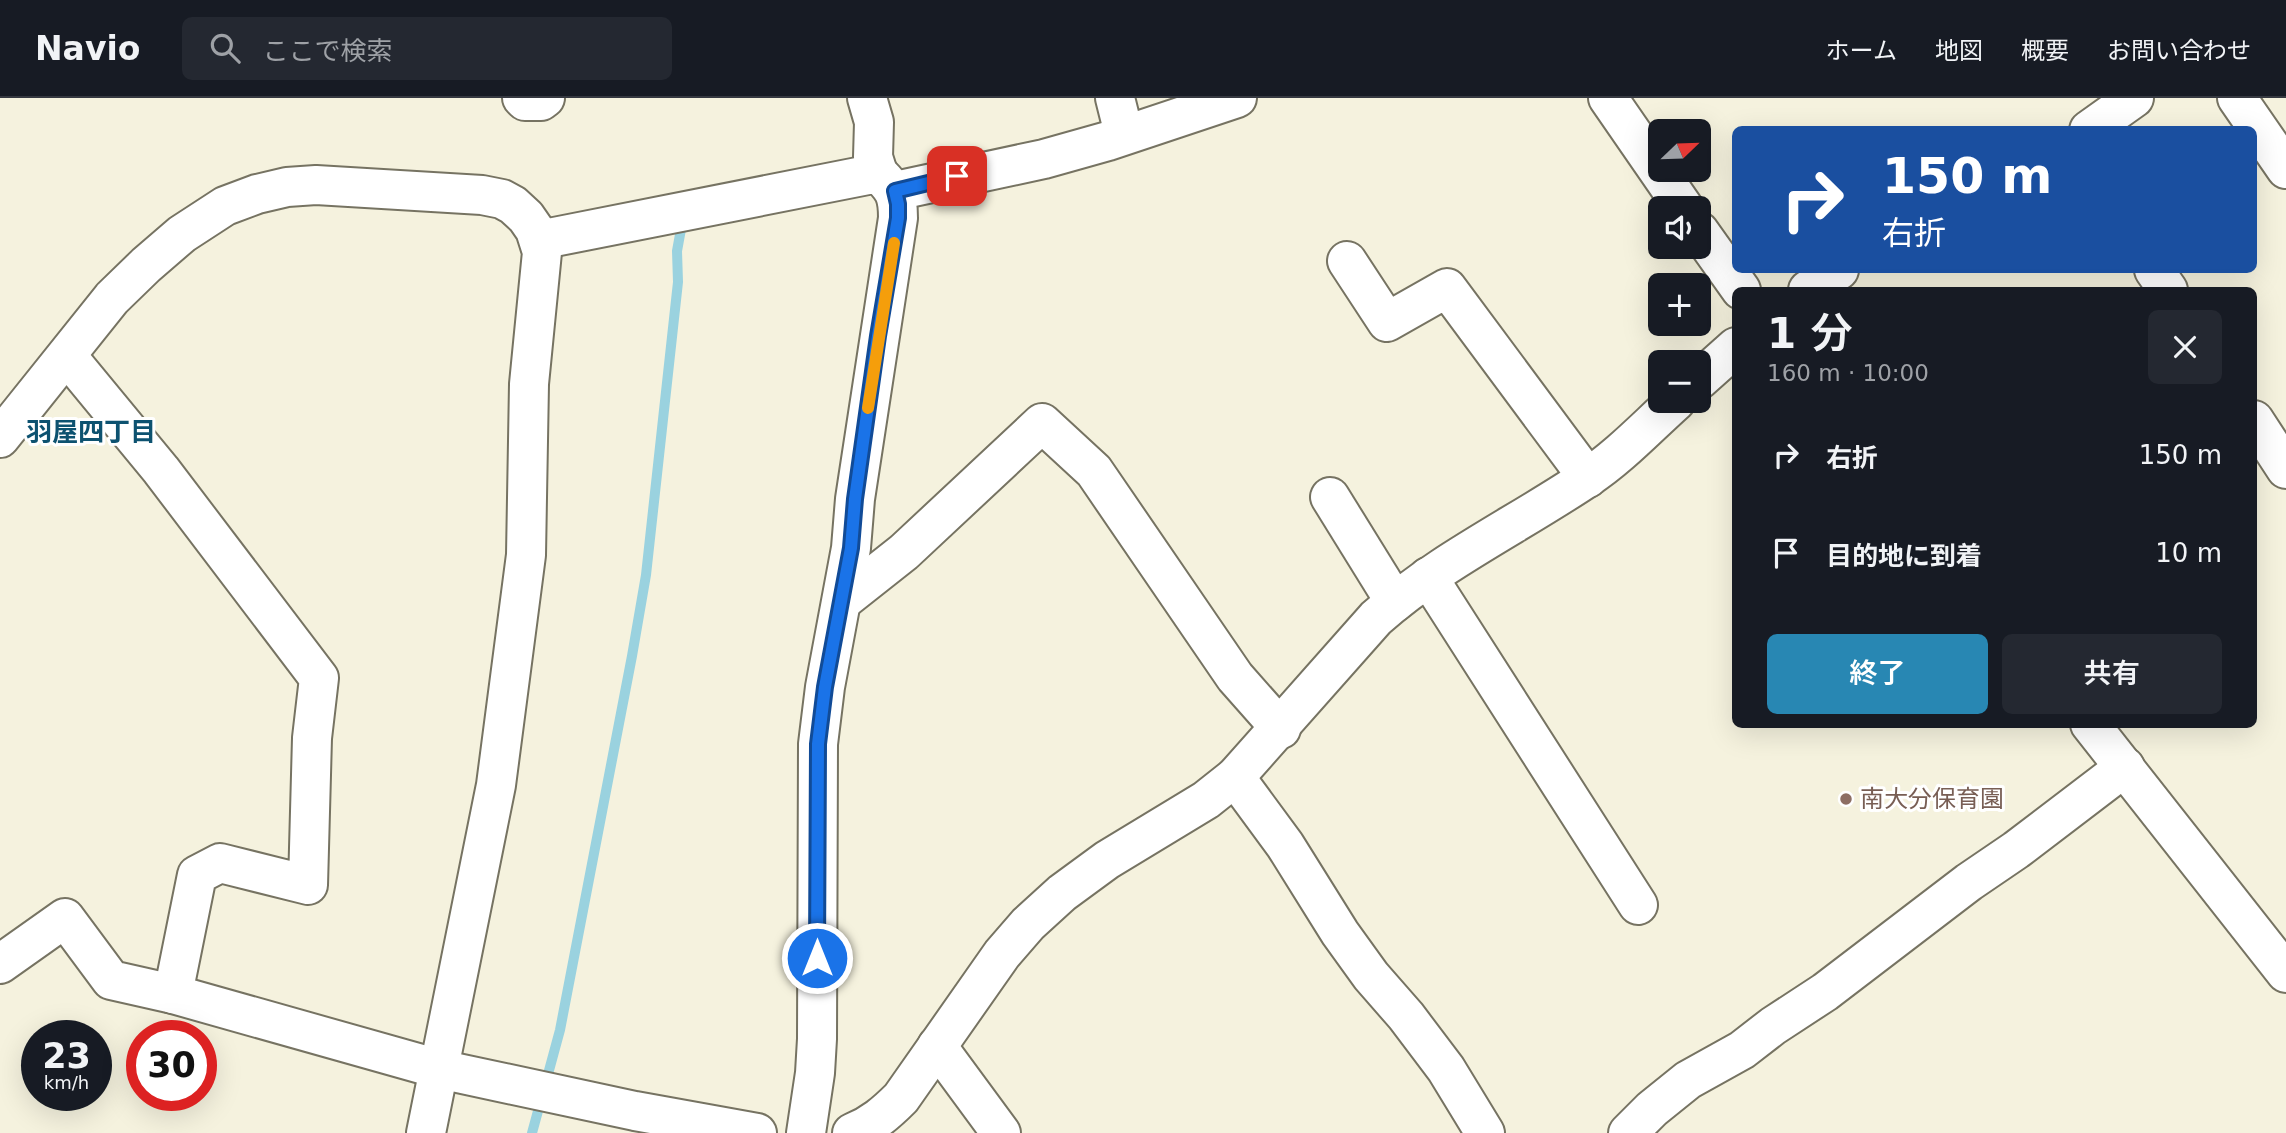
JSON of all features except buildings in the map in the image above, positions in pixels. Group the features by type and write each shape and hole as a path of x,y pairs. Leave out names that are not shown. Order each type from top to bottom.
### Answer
{"street":[{"path":"522,98 525,101 541,101 545,98"},
{"path":"806,1133 817,1038 818,744 825,687 842,601 878,336 898,218 898,204 873,157 874,122 867,98"},
{"path":"539,240 886,182 1044,159 1108,141 1120,116 1237,98"},
{"path":"1608,98 1676,196"},
{"path":"2095,126 2134,98"},
{"path":"2237,98 2256,126"},
{"path":"2257,127 2286,169"},
{"path":"0,438 112,298 182,234 225,206 287,187 316,185 492,196 513,205 535,230 542,252 529,384 526,555 496,785 426,1133"},
{"path":"1711,247 1739,287"},
{"path":"1347,261 1387,322 1447,288 1588,478"},
{"path":"1813,287 1834,273"},
{"path":"1711,369 1732,351"},
{"path":"67,356 161,470 319,678 312,738 308,885 220,863 197,875 173,994"},
{"path":"852,1133 868,1127 893,1106 1002,954 1028,924 1062,893 1107,860 1206,800 1235,777 1376,618 1395,602 1429,577 1588,478 1662,413"},
{"path":"842,601 904,552 1042,423 1094,471 1235,677 1280,729"},
{"path":"2257,425 2286,469"},
{"path":"1329,497 1395,602"},
{"path":"1429,577 1637,905"},
{"path":"2093,728 2286,973"},
{"path":"1628,1133 1688,1080 1742,1050 1825,992 2125,767"},
{"path":"1235,777 1279,835 1363,965 1446,1069 1485,1133"},
{"path":"0,964 65,918 111,980 173,994 633,1122 757,1133"},
{"path":"937,1046 1001,1133"}],"waterway":[{"path":"532,1133 560,1030 646,575 678,282 677,251 681,229 689,223"}],"slow traffic":[{"path":"868,408 894,243"}],"place":[{"name":"南大分保育園","path":"1846,799"}],"district":[{"name":"羽屋四丁目","path":"91,432"}],"route":[{"path":"817,958 818,744 825,687 851,548 855,499 878,336 898,218 895,191 957,176"}]}
